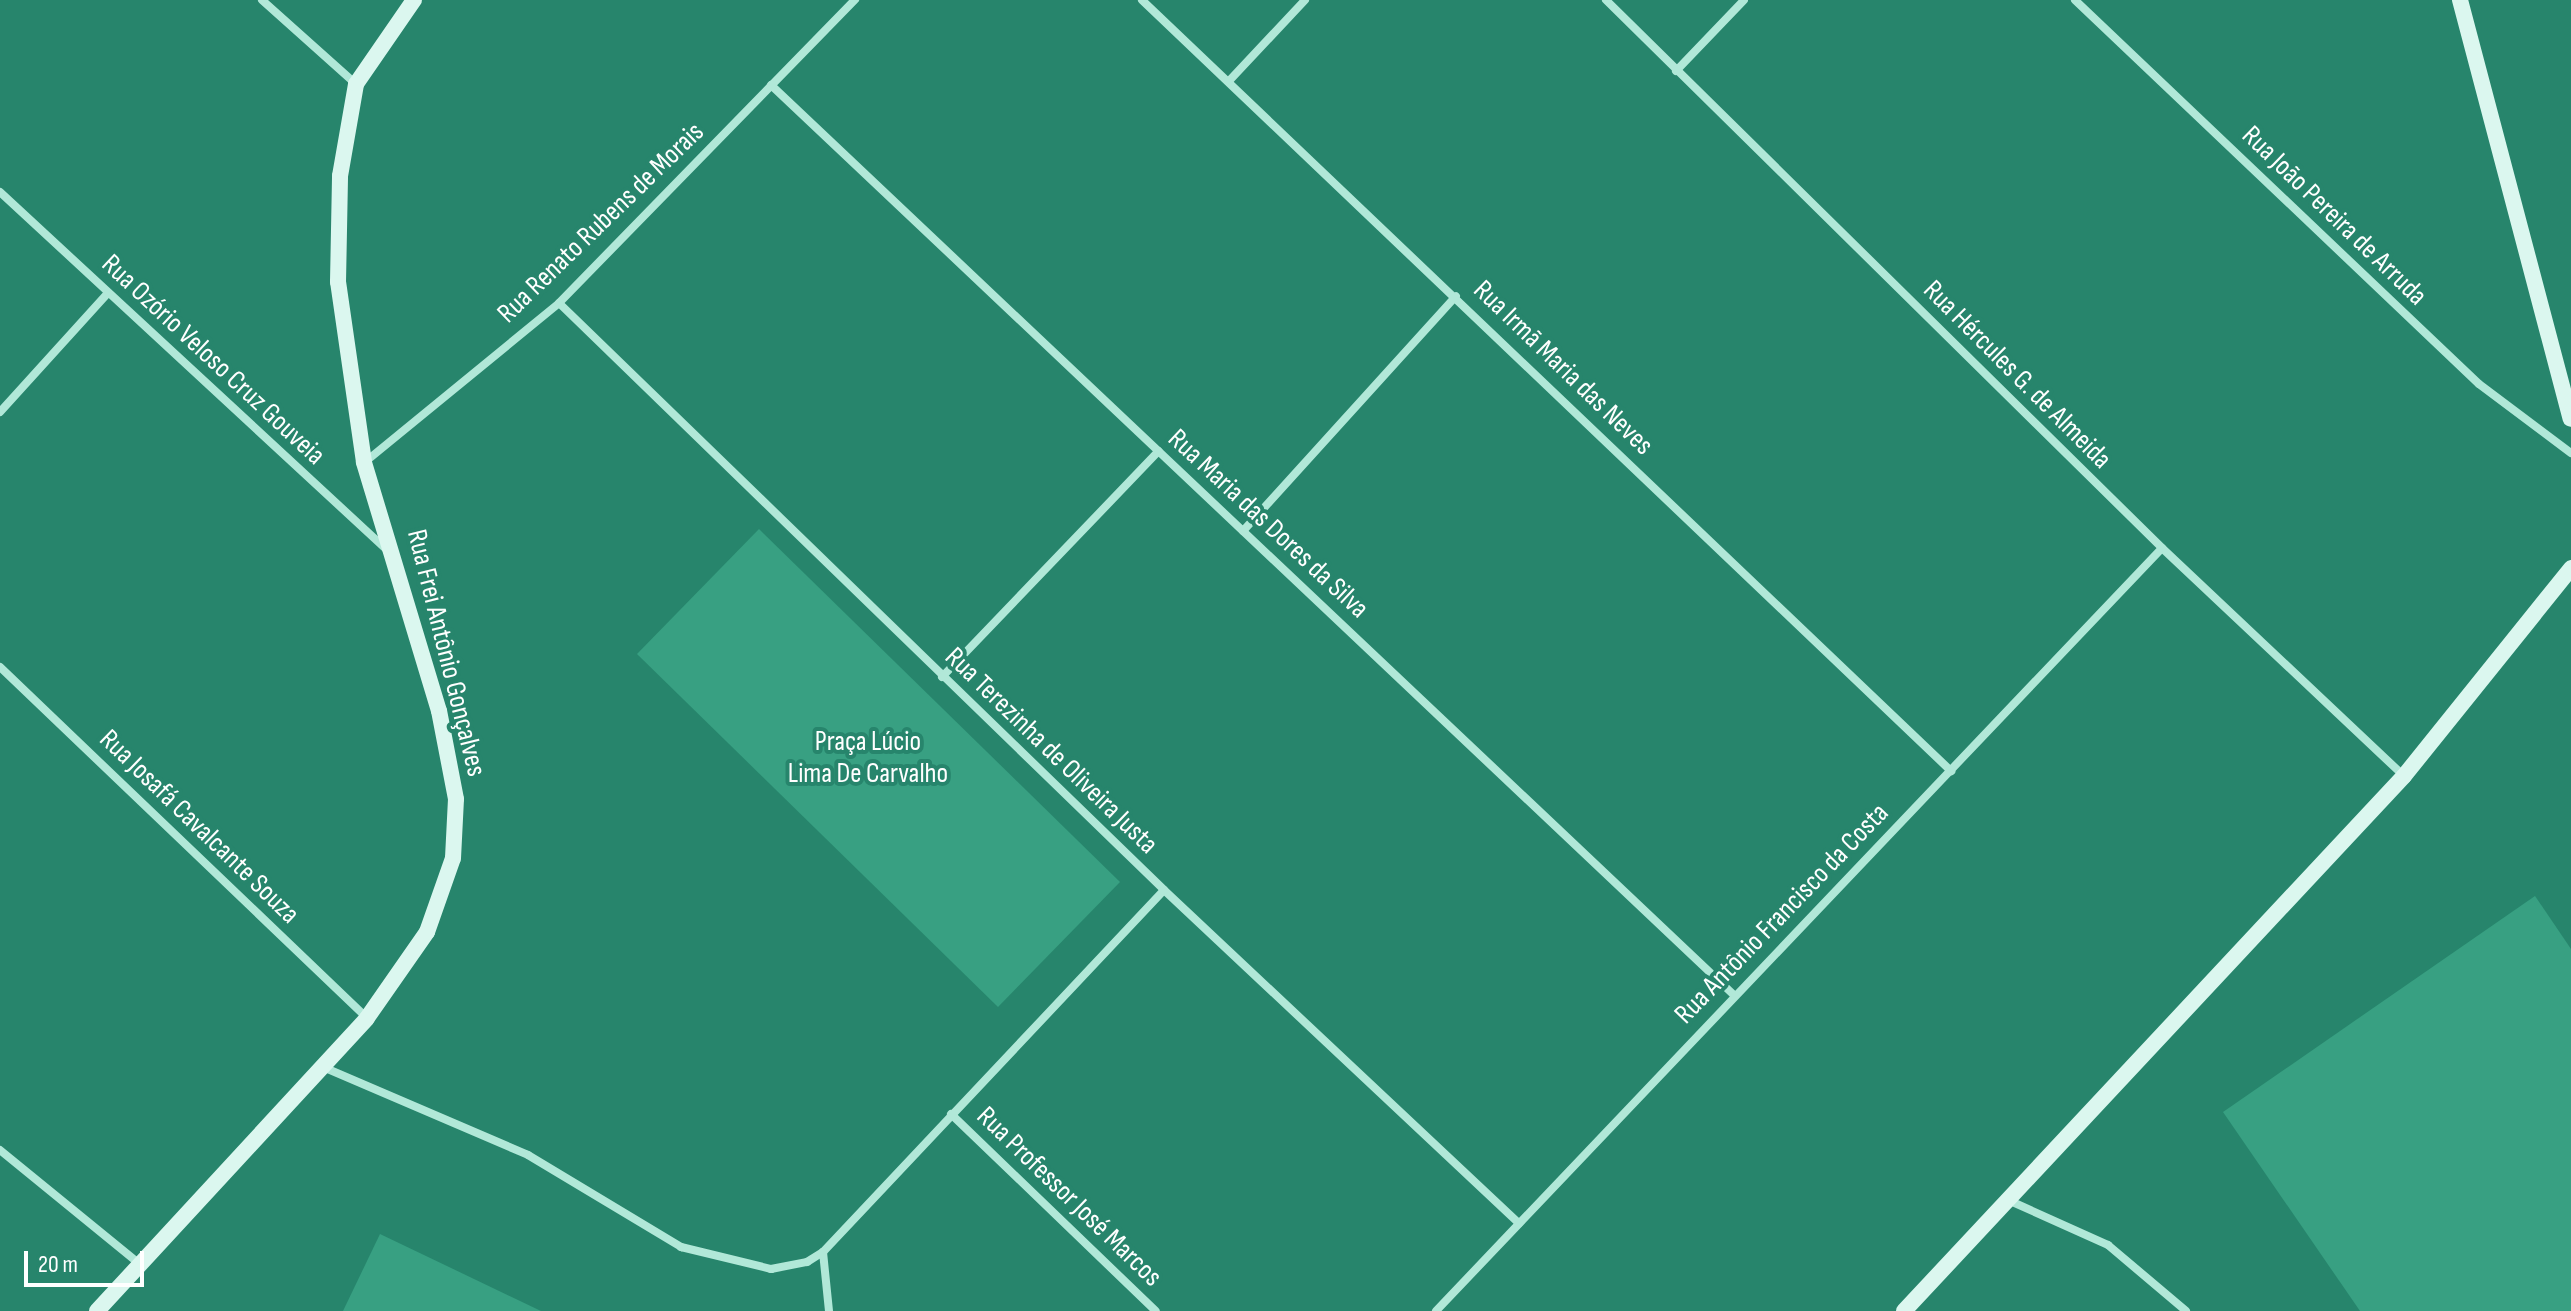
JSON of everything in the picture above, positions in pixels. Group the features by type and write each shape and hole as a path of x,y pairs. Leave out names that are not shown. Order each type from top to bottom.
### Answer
{"street":[{"path":"262,0 356,84"},
{"name":"Rua Frei Antônio Gonçalves","path":"97,1311 367,1018 427,932 453,858 453,784 439,711 398,559 364,462 338,282 340,176 356,84 414,0"},
{"name":"Rua Renato Rubens de Morais","path":"364,462 559,303 855,0"},
{"name":"Rua Irmã Maria das Neves","path":"1142,0 1951,771"},
{"path":"1229,81 1305,0"},
{"name":"Rua Hércules G. de Almeida","path":"1606,0 2162,548 2404,776"},
{"path":"1676,71 1744,0"},
{"name":"Rua João Pereira de Arruda","path":"2075,0 2479,384 2571,453"},
{"path":"2460,0 2571,419"},
{"name":"Rua Maria das Dores da Silva","path":"771,85 1734,995"},
{"name":"Rua Ozório Veloso Cruz Gouveia","path":"0,192 398,559"},
{"path":"0,412 108,293"},
{"path":"1243,531 1456,296"},
{"name":"Rua Terezinha de Oliveira Justa","path":"559,303 1164,890 1519,1223"},
{"path":"942,677 1159,451"},
{"name":"Rua Antônio Francisco da Costa","path":"1436,1311 2162,548"},
{"path":"1904,1311 2404,776 2571,568"},
{"name":"Rua Josafá Cavalcante Souza","path":"0,667 367,1018"},
{"path":"322,1067 528,1155 681,1247 771,1269 807,1262 823,1252 1164,890"},
{"name":"Rua Professor José Marcos","path":"951,1114 1156,1311"},
{"path":"0,1150 141,1265"},
{"path":"2008,1200 2108,1245 2186,1311"},
{"path":"823,1252 829,1311"}],"green space":[{"name":"Praça Lúcio Lima De Carvalho","path":"759,529 1120,882 998,1007 637,654"},
{"path":"2535,896 2571,949 2571,1311 2360,1311 2223,1112"},
{"path":"380,1234 541,1311 343,1311"}]}
